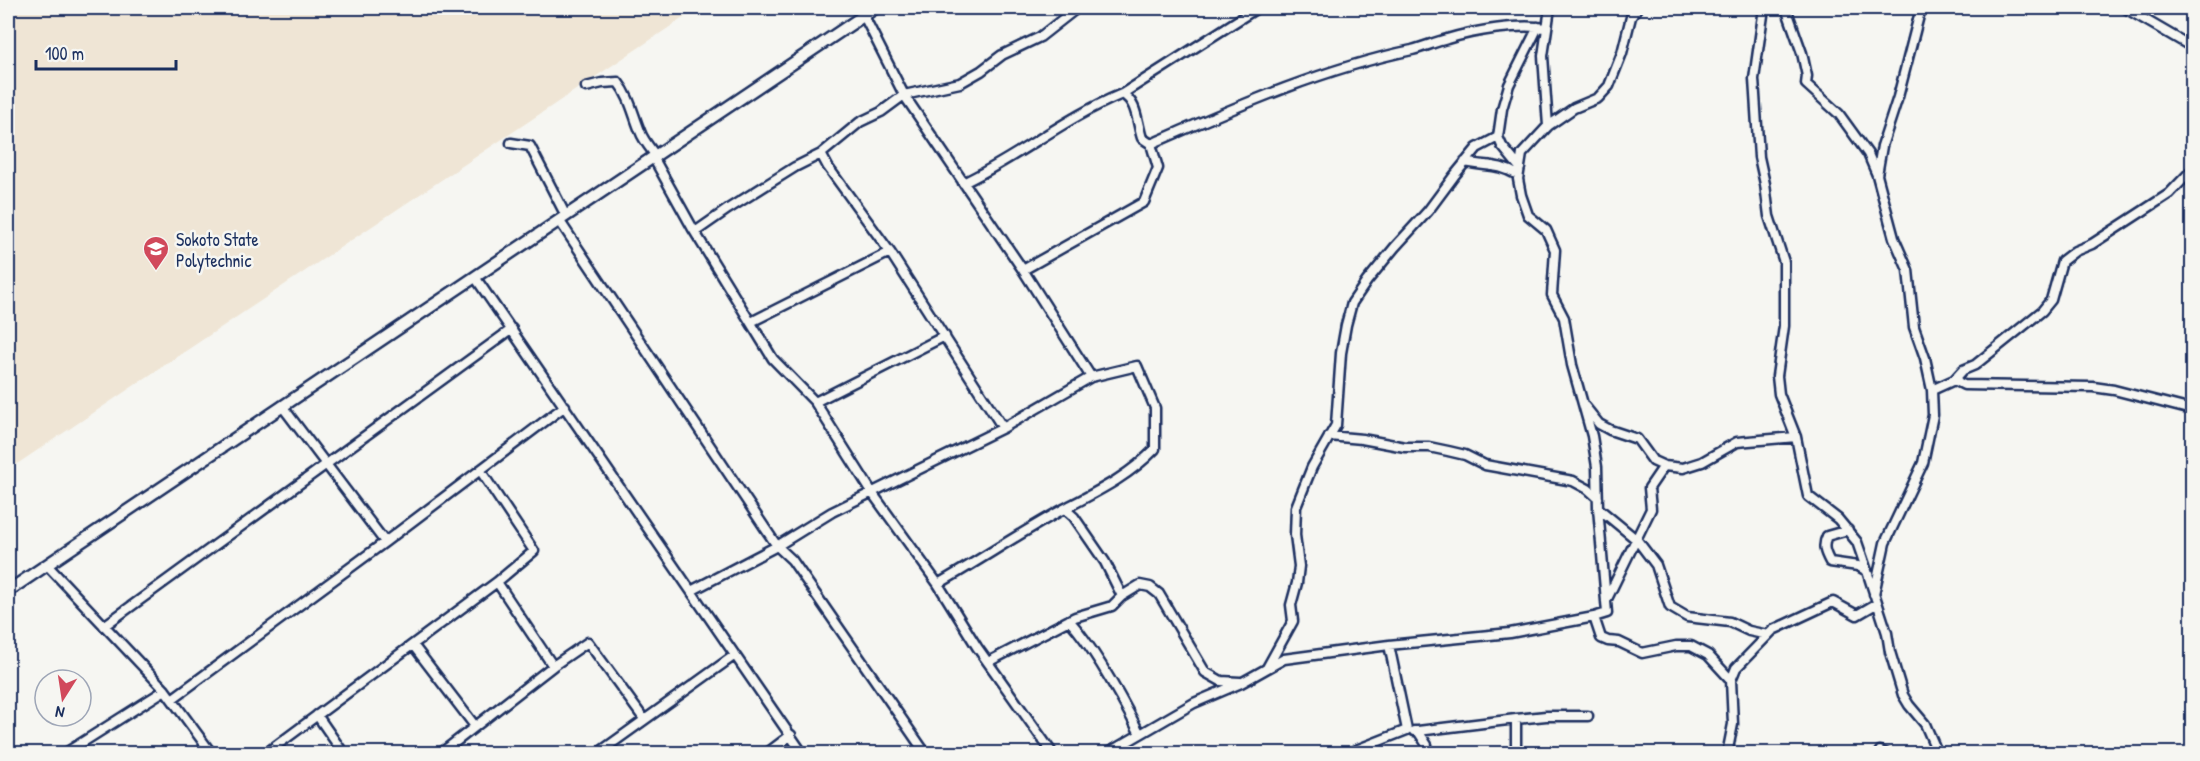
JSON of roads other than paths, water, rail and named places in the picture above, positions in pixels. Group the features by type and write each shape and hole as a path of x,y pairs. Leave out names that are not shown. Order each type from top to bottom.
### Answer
{"street":[{"path":"8,591 875,8"},
{"path":"695,232 785,173 821,154 860,122 880,112 904,95 960,83 1002,55 1040,37 1077,8"},
{"path":"963,183 989,171 1090,108 1122,94 1257,8"},
{"path":"1519,171 1498,136 1502,109 1509,85 1542,28 1550,8"},
{"path":"1106,753 1194,703 1284,659 1389,645 1510,633 1607,613 1597,467 1592,436 1581,402 1564,318 1552,295 1555,250 1546,230 1528,215 1521,195 1519,171 1522,154 1548,126 1574,108 1598,98 1609,86 1636,8"},
{"path":"1764,8 1754,79 1759,157 1769,216 1784,262 1784,326 1777,376 1779,394 1796,437 1808,496 1838,519 1857,542 1887,633 1890,652 1903,695 1925,724 1938,753"},
{"path":"1786,8 1802,53 1807,76 1806,84 1839,114 1868,154 1877,175 1894,238 1908,270 1914,327 1925,358 1932,390 1933,415 1923,463 1885,543 1874,594"},
{"path":"1877,175 1882,146 1898,97 1921,8"},
{"path":"2125,8 2193,47"},
{"path":"864,16 904,95 1023,270 1091,377"},
{"path":"1151,144 1287,86 1398,51 1412,50 1448,38 1503,28 1542,28"},
{"path":"1542,28 1548,126"},
{"path":"586,87 602,82 618,82 623,89 635,112 640,132 695,232 773,359 815,402 873,494 938,584 988,662 1053,753"},
{"path":"1023,270 1144,202 1158,168 1151,144 1142,138 1134,104 1122,94"},
{"path":"1267,668 1293,621 1291,605 1299,566 1295,535 1296,507 1307,478 1336,424 1341,354 1352,303 1367,281 1428,211 1477,148 1498,136"},
{"path":"511,143 531,146 563,218 777,546 792,560 926,753"},
{"path":"821,154 890,252 1003,428"},
{"path":"1466,162 1479,165 1491,164 1519,171"},
{"path":"1932,390 1954,380 1964,370 1976,365 2042,311 2052,300 2062,261 2169,194 2193,170"},
{"path":"751,322 890,252"},
{"path":"475,277 803,753"},
{"path":"104,626 512,329"},
{"path":"815,402 945,336"},
{"path":"691,591 777,546 832,512 873,494 1003,428 1091,377 1137,366 1155,408 1155,449 1139,465 1114,483 1065,508 938,584"},
{"path":"1954,380 1964,385 2093,387 2193,410"},
{"path":"1581,402 1599,424 1637,439 1653,461 1664,466 1683,468 1702,462 1737,442 1796,437"},
{"path":"282,406 385,542"},
{"path":"172,699 564,406"},
{"path":"1329,436 1373,440 1405,447 1429,447 1456,453 1485,465 1573,481 1588,489 1598,503 1637,540 1656,566 1670,607 1687,617 1730,622 1749,631 1768,635"},
{"path":"1606,602 1651,509 1649,488 1664,466"},
{"path":"265,753 497,582 534,551 480,470"},
{"path":"1065,508 1081,526 1114,577 1122,596"},
{"path":"1848,530 1827,536 1824,542 1825,552 1830,562 1858,566 1867,572"},
{"path":"47,565 165,690 212,753"},
{"path":"497,582 553,666"},
{"path":"988,662 1069,620 1113,606 1122,596 1140,585 1155,590 1166,603 1175,625 1205,672 1221,681 1241,682"},
{"path":"1727,753 1733,724 1731,680 1736,668 1773,630 1833,602 1857,615 1876,604"},
{"path":"1594,617 1601,638 1619,642 1642,653 1676,646 1691,646 1708,654 1731,680"},
{"path":"1069,620 1111,683 1140,734"},
{"path":"440,753 588,642 644,719"},
{"path":"413,645 475,726"},
{"path":"1389,645 1407,730"},
{"path":"597,753 735,655"},
{"path":"64,753 165,690"},
{"path":"317,715 344,753"},
{"path":"1346,753 1407,730 1418,731 1546,716 1588,716"},
{"path":"1516,719 1516,753"},
{"path":"1418,731 1426,745 1426,753"},
{"path":"766,753 790,735"}],"place":[{"name":"Sokoto State Polytechnic","path":"156,272"}]}
